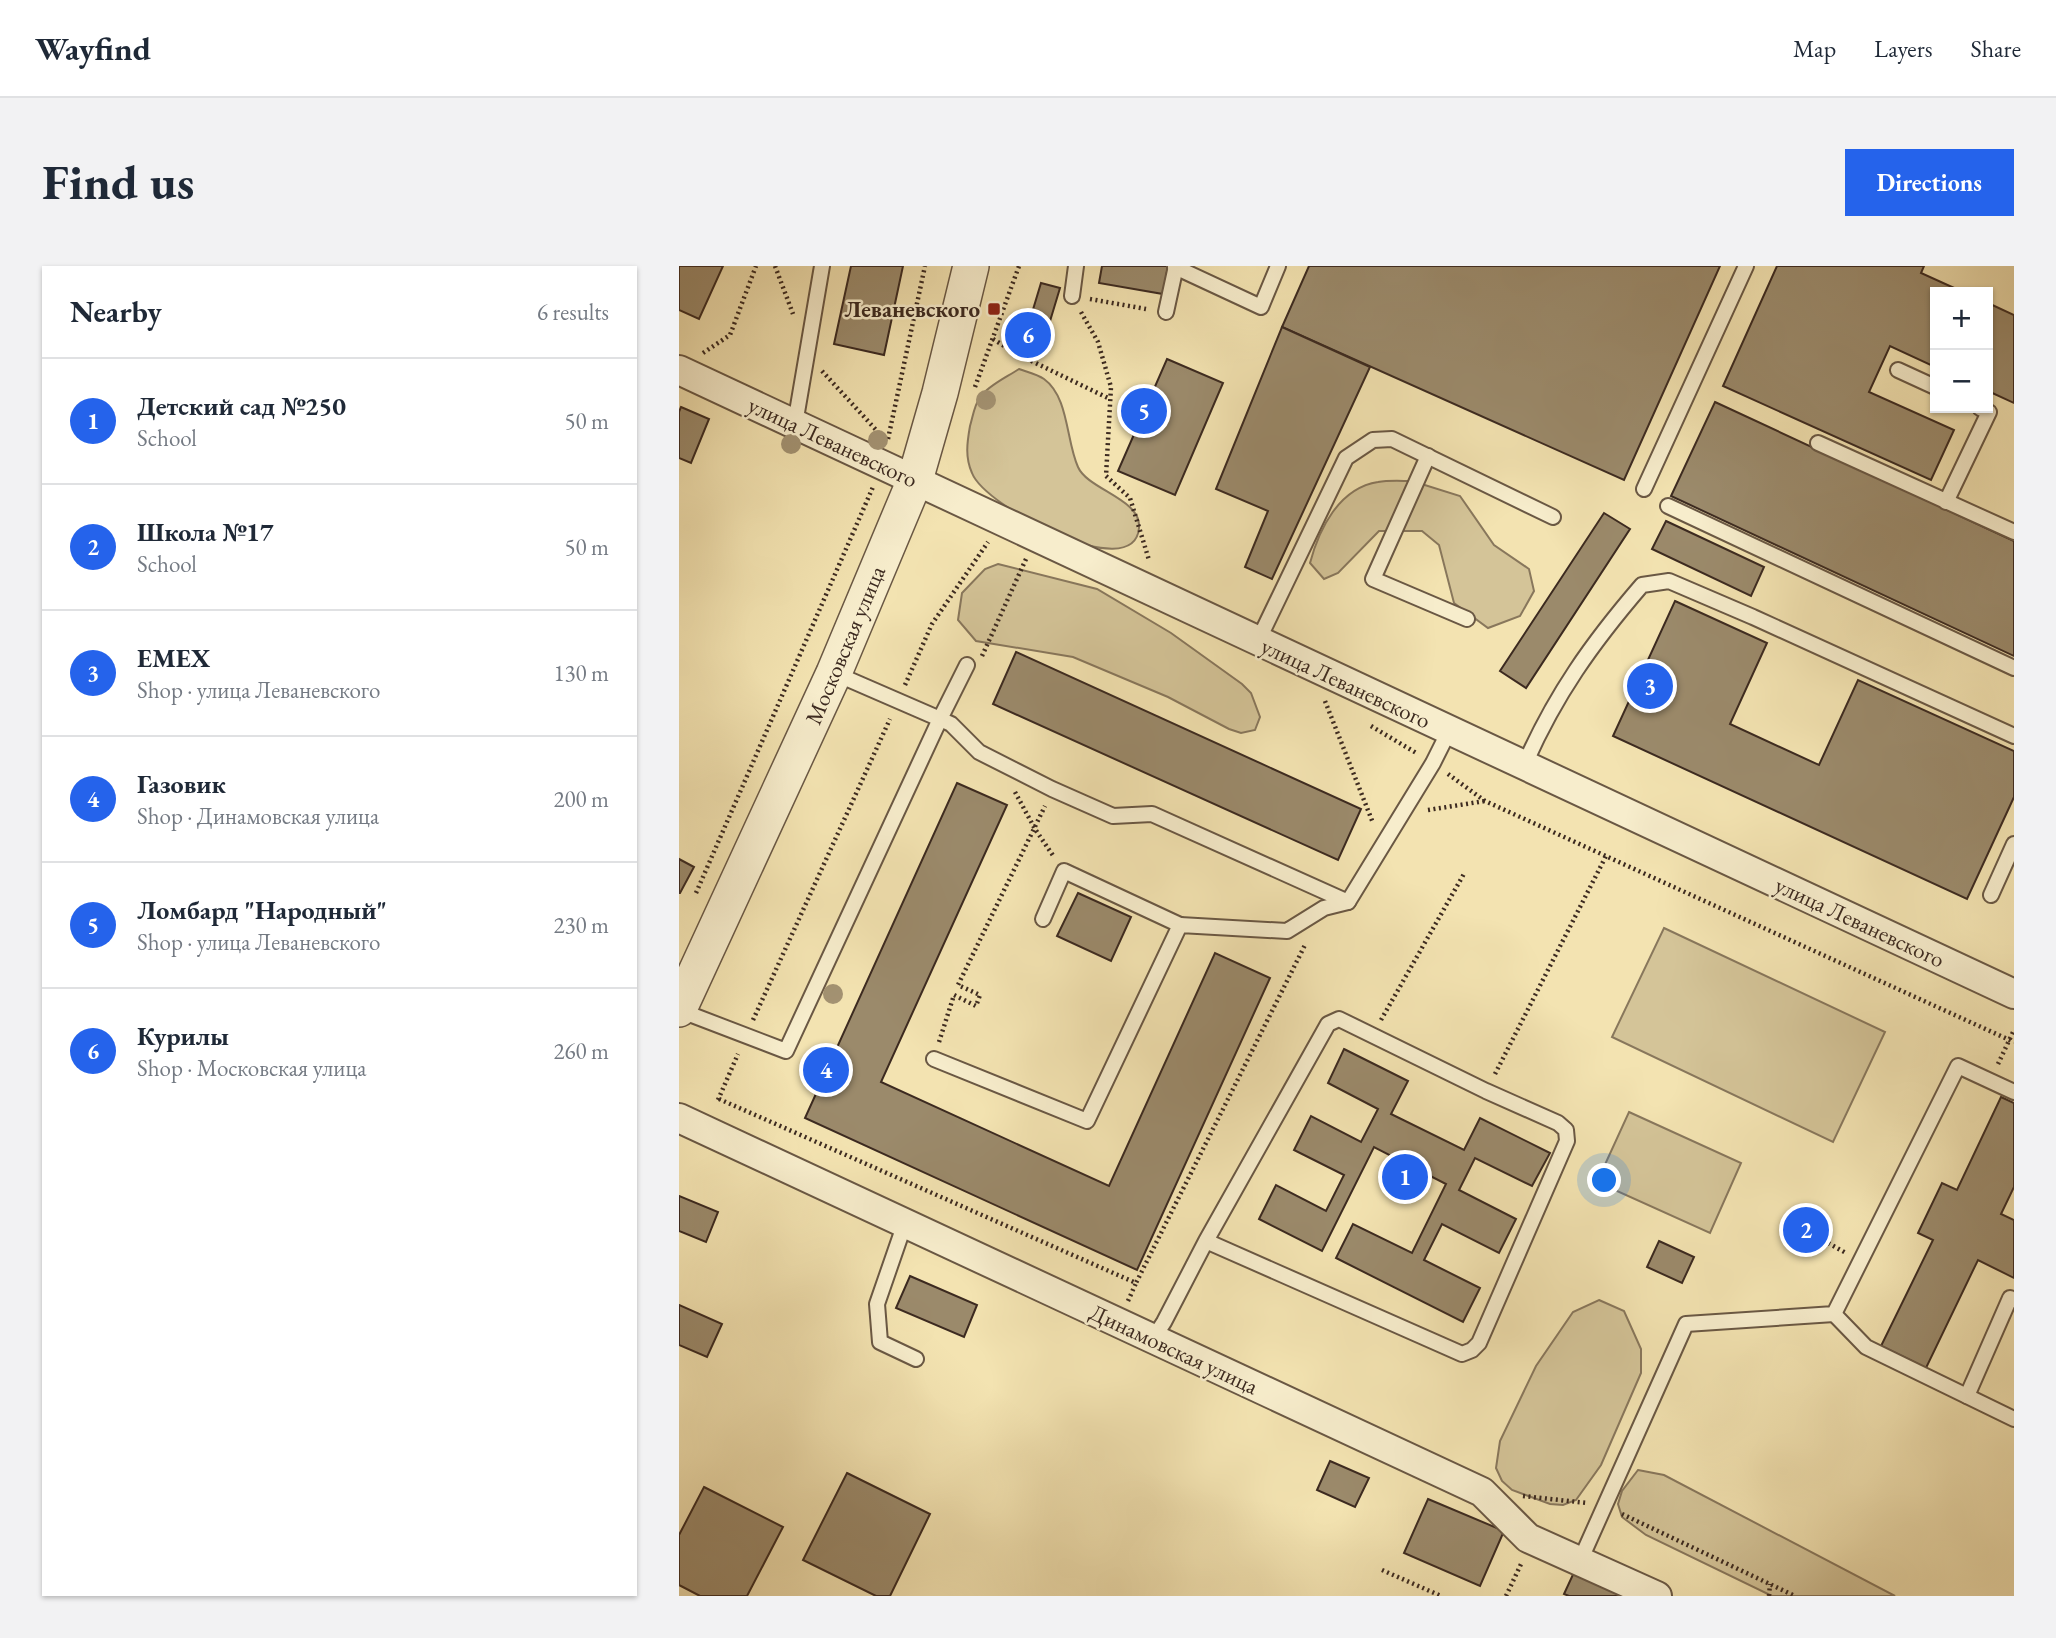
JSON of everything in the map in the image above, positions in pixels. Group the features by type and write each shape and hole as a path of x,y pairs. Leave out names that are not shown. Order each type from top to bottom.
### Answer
{"street":[{"name":"Московская улица","path":"679,1010 834,673 915,480 940,393 971,266"},
{"name":"улица Леваневского","path":"679,370 2014,994"},
{"name":"Динамовская улица","path":"679,1118 1482,1492 1532,1540 1657,1596"}],"lane":[{"path":"795,424 823,266"},
{"path":"1072,296 1076,266"},
{"path":"1166,313 1175,267 1261,307 1278,266"},
{"path":"1644,489 1746,266"},
{"path":"1898,370 1930,385"},
{"path":"1946,502 1989,413"},
{"path":"1258,641 1346,458 1373,440 1392,439 1553,517"},
{"path":"1818,443 2014,532"},
{"path":"1428,456 1373,579 1467,619"},
{"path":"1668,506 2014,668"},
{"path":"1524,766 1567,681 1609,624 1642,585 1668,581 2014,736"},
{"path":"679,1010 786,1051 940,719 973,664"},
{"path":"834,673 951,724 979,752 1052,789 1113,816 1152,814 1348,902"},
{"path":"1043,919 1064,871 1180,925 1287,931 1324,908 1348,902 1433,763 1449,731"},
{"path":"1991,895 2014,844"},
{"path":"934,1059 1087,1121 1180,925"},
{"path":"1153,1339 1164,1322 1206,1241 1328,1024 1339,1019 1486,1091 1559,1123 1566,1129 1567,1140 1479,1342 1472,1350 1462,1353 1206,1241"},
{"path":"1833,1314 1958,1066 2014,1091"},
{"path":"905,1223 877,1304 880,1342 916,1359"},
{"path":"1967,1396 2010,1298"},
{"path":"1580,1561 1686,1325 1833,1314 1866,1346 2014,1419"}],"path":[{"path":"679,370 730,335 756,266"},
{"path":"696,894 882,465 925,266"},
{"path":"1072,296 1166,313"},
{"path":"1072,296 1098,342 1111,387 1106,476 1130,499 1160,595"},
{"path":"993,339 1017,355 1110,400"},
{"path":"706,1130 932,624 1003,522"},
{"path":"973,664 1029,552"},
{"path":"1335,704 1324,697 1381,845"},
{"path":"1370,725 1433,763 1485,801 2012,1041"},
{"path":"998,761 1035,828 1064,871"},
{"path":"934,1059 954,995 976,1006 980,995 958,985 1052,789"},
{"path":"1486,1091 1606,856"},
{"path":"1372,1036 1465,872"},
{"path":"1989,1081 2012,1041 2014,1030"},
{"path":"1785,1219 1860,1261"},
{"path":"1482,1492 1604,1505 1795,1596"},
{"path":"1506,1596 1532,1540"},
{"path":"1382,1570 1441,1596"},
{"path":"1769,1596 1770,1584"}],"shaded area":[{"path":"1019,369 1035,374 1052,387 1063,408 1074,456 1084,475 1124,502 1138,518 1139,528 1131,544 1113,549 1087,545 1059,535 1029,521 1003,504 983,488 972,473 967,444 976,404 988,389"},
{"path":"1412,481 1460,496 1494,545 1529,569 1534,591 1520,616 1488,628 1454,603 1439,545 1422,531 1379,531 1338,573 1324,579 1310,563 1325,524 1352,492 1378,482"},
{"path":"998,564 1097,589 1171,633 1251,693 1260,717 1255,730 1241,733 1229,729 1168,697 1073,657 976,641 958,620 962,593 985,569"},
{"path":"1664,928 1885,1032 1833,1142 1612,1037"},
{"path":"1629,1112 1741,1163 1710,1233 1597,1182"},
{"path":"1599,1300 1624,1311 1641,1349 1641,1373 1601,1465 1576,1500 1563,1505 1550,1504 1512,1490 1502,1481 1496,1468 1500,1441 1536,1366 1573,1312"},
{"path":"1638,1470 1664,1475 1895,1596 1772,1596 1646,1535 1622,1517 1618,1504 1622,1491"}],"building":[{"path":"679,266 723,266 699,319 679,310"},
{"path":"851,266 903,266 884,355 834,344"},
{"path":"1102,266 1168,266 1163,294 1099,283"},
{"path":"1309,266 1720,266 1624,480 1282,327"},
{"path":"1777,266 1924,266 1921,273 1952,287 1930,287 1930,365 1890,346 1869,392 1954,430 1931,480 1723,386"},
{"path":"1041,283 1060,288 1041,351 1022,346"},
{"path":"1993,305 2014,315 2014,403 1993,393"},
{"path":"1282,327 1370,367 1272,579 1245,567 1268,511 1216,489"},
{"path":"1167,359 1223,383 1175,495 1118,471"},
{"path":"1715,402 2014,541 2014,656 1671,496"},
{"path":"681,407 709,419 691,463 679,458"},
{"path":"1604,513 1630,529 1526,688 1500,671"},
{"path":"1666,521 1764,567 1751,596 1652,549"},
{"path":"1675,601 1767,643 1730,724 1819,765 1858,680 2014,751 2014,797 1967,899 1613,736"},
{"path":"1016,652 1361,809 1338,860 993,704"},
{"path":"957,783 1007,805 881,1082 1109,1186 1215,953 1270,978 1137,1270 805,1118"},
{"path":"679,859 694,867 680,893 679,893"},
{"path":"1078,893 1131,917 1111,961 1057,936"},
{"path":"1344,1049 1408,1081 1391,1114 1464,1150 1480,1118 1550,1153 1532,1186 1475,1158 1459,1190 1516,1219 1499,1253 1442,1224 1424,1260 1480,1288 1463,1322 1336,1258 1353,1224 1412,1253 1446,1184 1374,1147 1322,1251 1259,1219 1276,1185 1326,1211 1344,1175 1294,1150 1311,1116 1361,1142 1378,1109 1328,1083"},
{"path":"2001,1097 2014,1103 2014,1187 2001,1214 2014,1220 2014,1278 1978,1260 1926,1368 1881,1346 1933,1240 1918,1233 1942,1183 1957,1190"},
{"path":"679,1196 718,1212 706,1242 679,1231"},
{"path":"1659,1241 1694,1257 1682,1283 1647,1267"},
{"path":"910,1276 977,1305 964,1337 896,1308"},
{"path":"679,1305 722,1324 707,1357 679,1345"},
{"path":"1330,1461 1369,1478 1355,1507 1317,1490"},
{"path":"847,1473 930,1514 890,1596 876,1596 803,1560"},
{"path":"704,1487 783,1527 747,1596 700,1596 679,1585 679,1535"},
{"path":"1428,1499 1504,1531 1480,1586 1404,1553"},
{"path":"1576,1568 1636,1596 1564,1594"}],"place":[{"name":"Леваневского","path":"994,309"},
{"name":"Курилы","path":"1028,335"},
{"name":"Ломбард \"Народный\"","path":"1144,411"},
{"name":"EMEX","path":"1650,686"},
{"name":"Газовик","path":"826,1070"},
{"name":"Детский сад №250","path":"1405,1177"},
{"name":"Школа №17","path":"1806,1230"}]}
